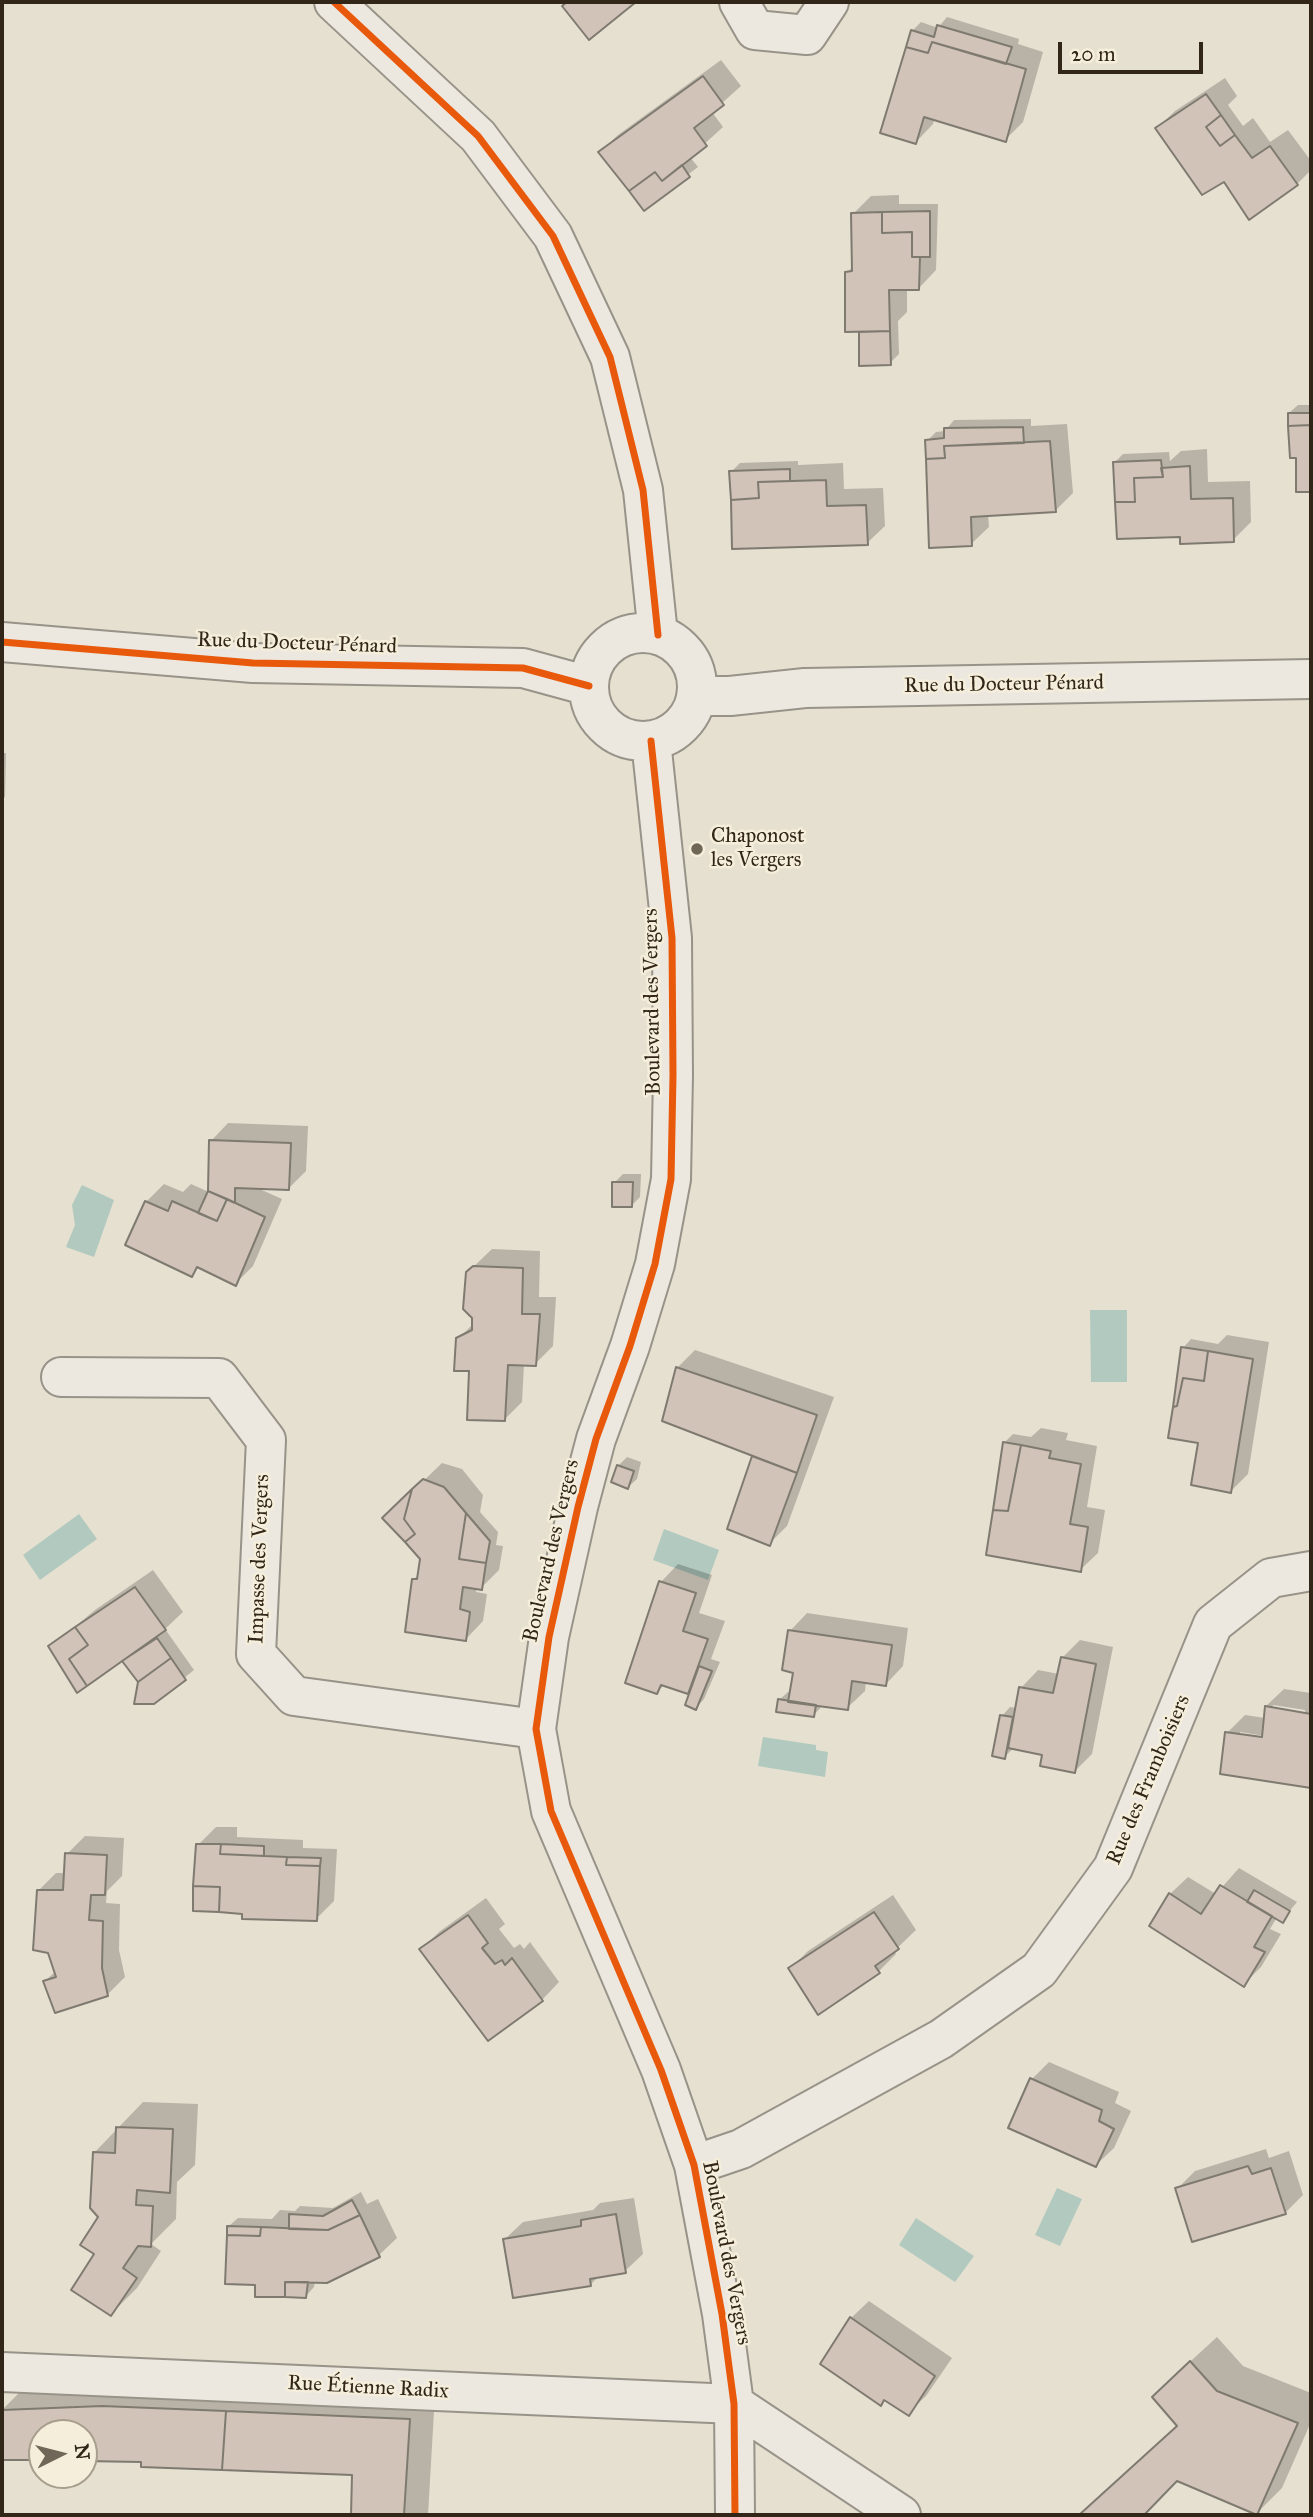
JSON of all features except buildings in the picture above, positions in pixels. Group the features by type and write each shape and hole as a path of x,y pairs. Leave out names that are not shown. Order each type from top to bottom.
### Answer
{"street":[{"path":"334,2 478,136 552,236 610,357 643,491 658,635"},
{"path":"739,2 755,30 807,35 829,2"},
{"path":"638,633 658,635 676,643 688,658 696,676 696,696 688,717 673,733 651,741 632,741 615,734 600,722 591,705 589,686 592,667 603,650 618,638 638,633"},
{"name":"Rue du Docteur Pénard","path":"2,642 253,663 523,668 589,686"},
{"name":"Rue du Docteur Pénard","path":"696,696 730,696 805,688 1311,679"},
{"name":"Boulevard des Vergers","path":"651,741 672,938 671,1179 655,1264 630,1346 596,1439 578,1507 549,1637 536,1729 551,1811 661,2070 694,2165 722,2314 734,2404 735,2515"},
{"name":"Impasse des Vergers","path":"61,1377 219,1378 265,1440 256,1654 294,1696 536,1729"},
{"name":"Rue des Framboisiers","path":"694,2165 741,2148 941,2039 1039,1970 1113,1868 1213,1624 1271,1578 1311,1571"},
{"name":"Rue Étienne Radix","path":"2,2372 734,2404"},
{"path":"734,2404 901,2515"}],"shaded area":[{"path":"82,1185 114,1200 94,1257 66,1247 75,1225 72,1205"},
{"path":"1090,1310 1127,1310 1127,1382 1091,1382"},
{"path":"79,1514 97,1539 40,1580 23,1555"},
{"path":"664,1529 719,1550 708,1580 653,1560"},
{"path":"763,1737 816,1745 816,1750 828,1752 825,1777 758,1766"},
{"path":"1057,2188 1082,2199 1060,2246 1035,2235"},
{"path":"916,2218 974,2256 955,2282 899,2245"}],"cycle path":[{"path":"334,2 478,136 553,236 610,357 643,490 658,635"},
{"path":"2,642 253,663 523,668 589,686"},
{"path":"651,741 672,938 671,1179 655,1264 630,1346 596,1439 578,1507 549,1637 536,1729 551,1811 661,2070 694,2165 722,2314 734,2404 735,2515"}],"place":[{"name":"Chaponost les Vergers","path":"697,849"}]}
